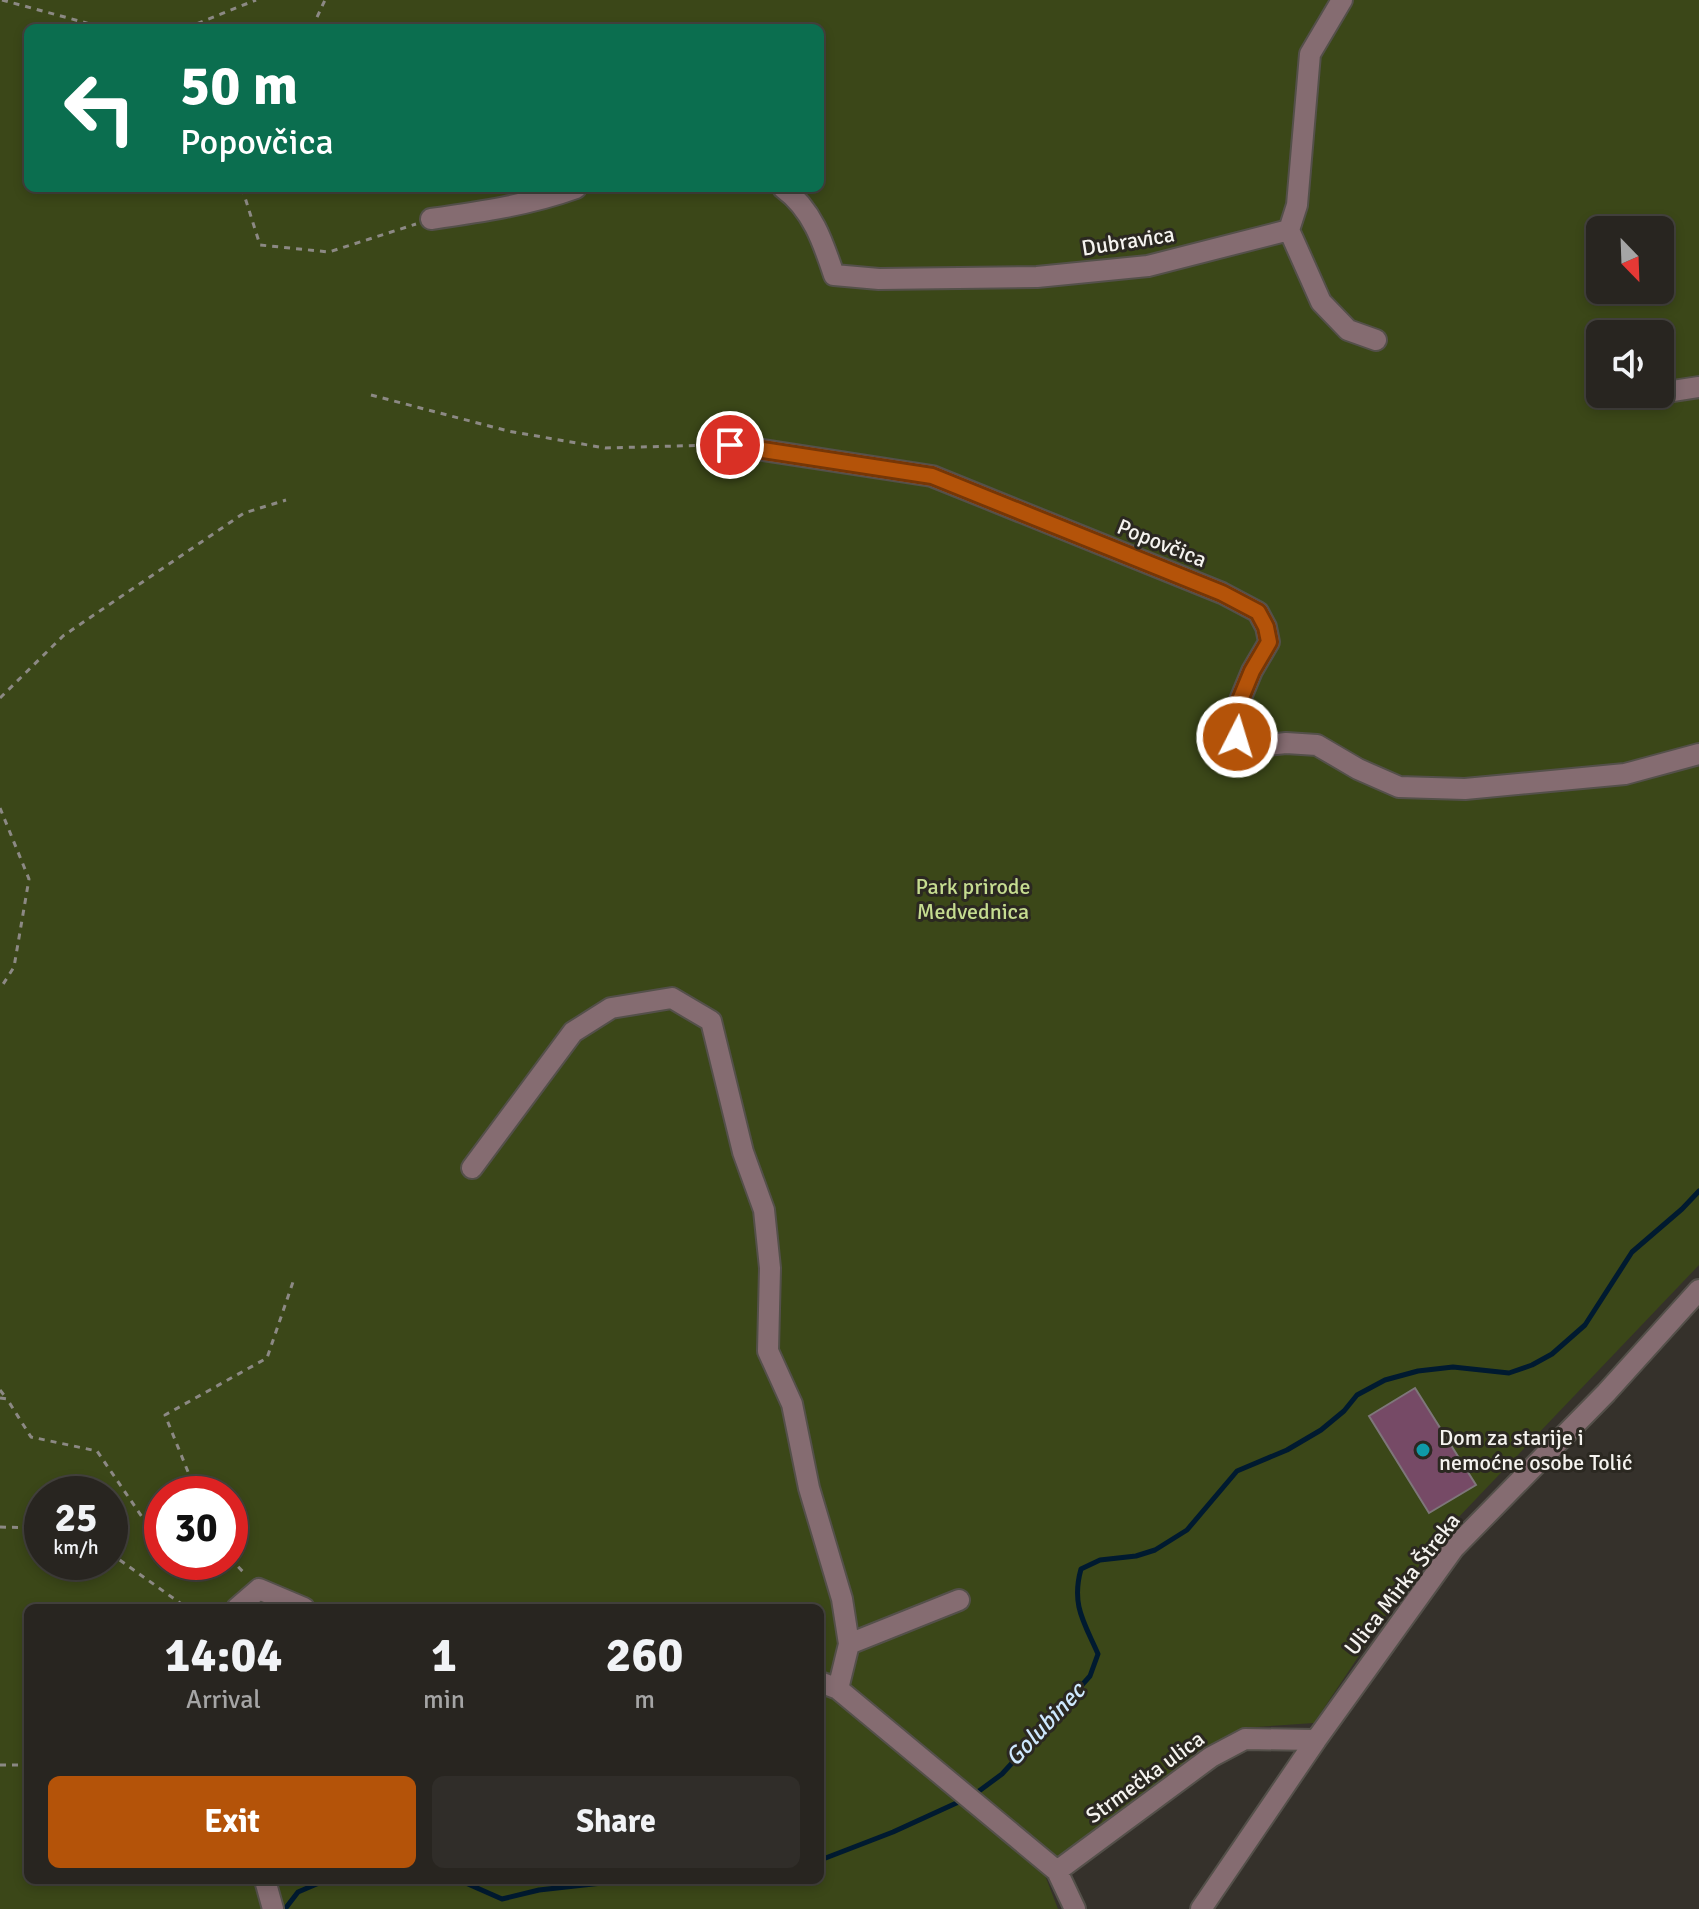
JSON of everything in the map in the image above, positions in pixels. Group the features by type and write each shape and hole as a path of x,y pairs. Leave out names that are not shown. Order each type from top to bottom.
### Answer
{"street":[{"path":"1342,0 1310,54 1297,205 1289,230 1321,302 1348,330 1376,340"},
{"path":"431,219 491,210 564,192"},
{"name":"Dubravica","path":"788,192 820,234 834,275 879,279 1037,277 1148,266 1289,230"},
{"path":"1674,391 1699,387"},
{"name":"Popovčica","path":"730,445 932,476 1222,593 1258,612 1269,642 1252,671 1233,717 1237,737 1249,747 1286,743 1317,745 1358,769 1399,787 1465,789 1625,774 1699,754"},
{"path":"472,1168 573,1032 611,1008 672,998 711,1021 743,1152 764,1210 770,1268 768,1351 792,1404 809,1488 842,1599 849,1644 829,1685 1057,1871 1075,1909"},
{"name":"Ulica Mirka Štreka","path":"1201,1909 1316,1740 1454,1548 1606,1393 1699,1290"},
{"path":"242,1604 259,1589 295,1604"},
{"path":"849,1644 959,1600"},
{"name":"Strmečka ulica","path":"1057,1871 1211,1757 1245,1739 1316,1740"},
{"path":"266,1884 273,1909"}],"path":[{"path":"2,0 90,24"},
{"path":"196,24 256,0"},
{"path":"314,24 325,0"},
{"path":"243,192 260,245 329,252 431,219"},
{"path":"371,395 508,431 605,448 730,445"},
{"path":"0,698 63,636 244,513 286,500"},
{"path":"0,808 29,879 14,967 0,989"},
{"path":"190,1476 165,1415 267,1358 293,1282"},
{"path":"0,1390 31,1437 97,1451 144,1520"},
{"path":"0,1398 7,1399"},
{"path":"0,1527 24,1528"},
{"path":"128,1566 181,1604"},
{"path":"248,1577 259,1589"},
{"path":"0,1765 24,1765"}],"green space":[{"name":"Park prirode Medvednica","path":"0,0 1699,0 1699,1265 1435,1542 1314,1723 1241,1728 1043,1870 1058,1909 0,1909"}],"building":[{"name":"Dom za starije i nemoćne osobe Tolić","path":"1415,1388 1476,1485 1429,1513 1369,1416"}],"waterway":[{"name":"Golubinec","path":"975,1794 1002,1774 1090,1676 1098,1654 1078,1603 1081,1569 1100,1560 1136,1556 1155,1550 1187,1530 1237,1471 1287,1450 1321,1430 1344,1411 1357,1395 1385,1380 1418,1371 1453,1367 1509,1373 1552,1354 1585,1325 1632,1252 1699,1191"},
{"name":"Golubinec","path":"824,1859 963,1800"},
{"name":"Golubinec","path":"285,1909 298,1892 317,1884"},
{"name":"Golubinec","path":"468,1884 502,1899 539,1890 593,1884"}],"place":[{"name":"Dom za starije i nemoćne osobe Tolić","path":"1423,1450"}],"route":[{"path":"730,445 932,476 1222,593 1258,612 1269,642 1252,671 1233,717 1237,737"}]}
